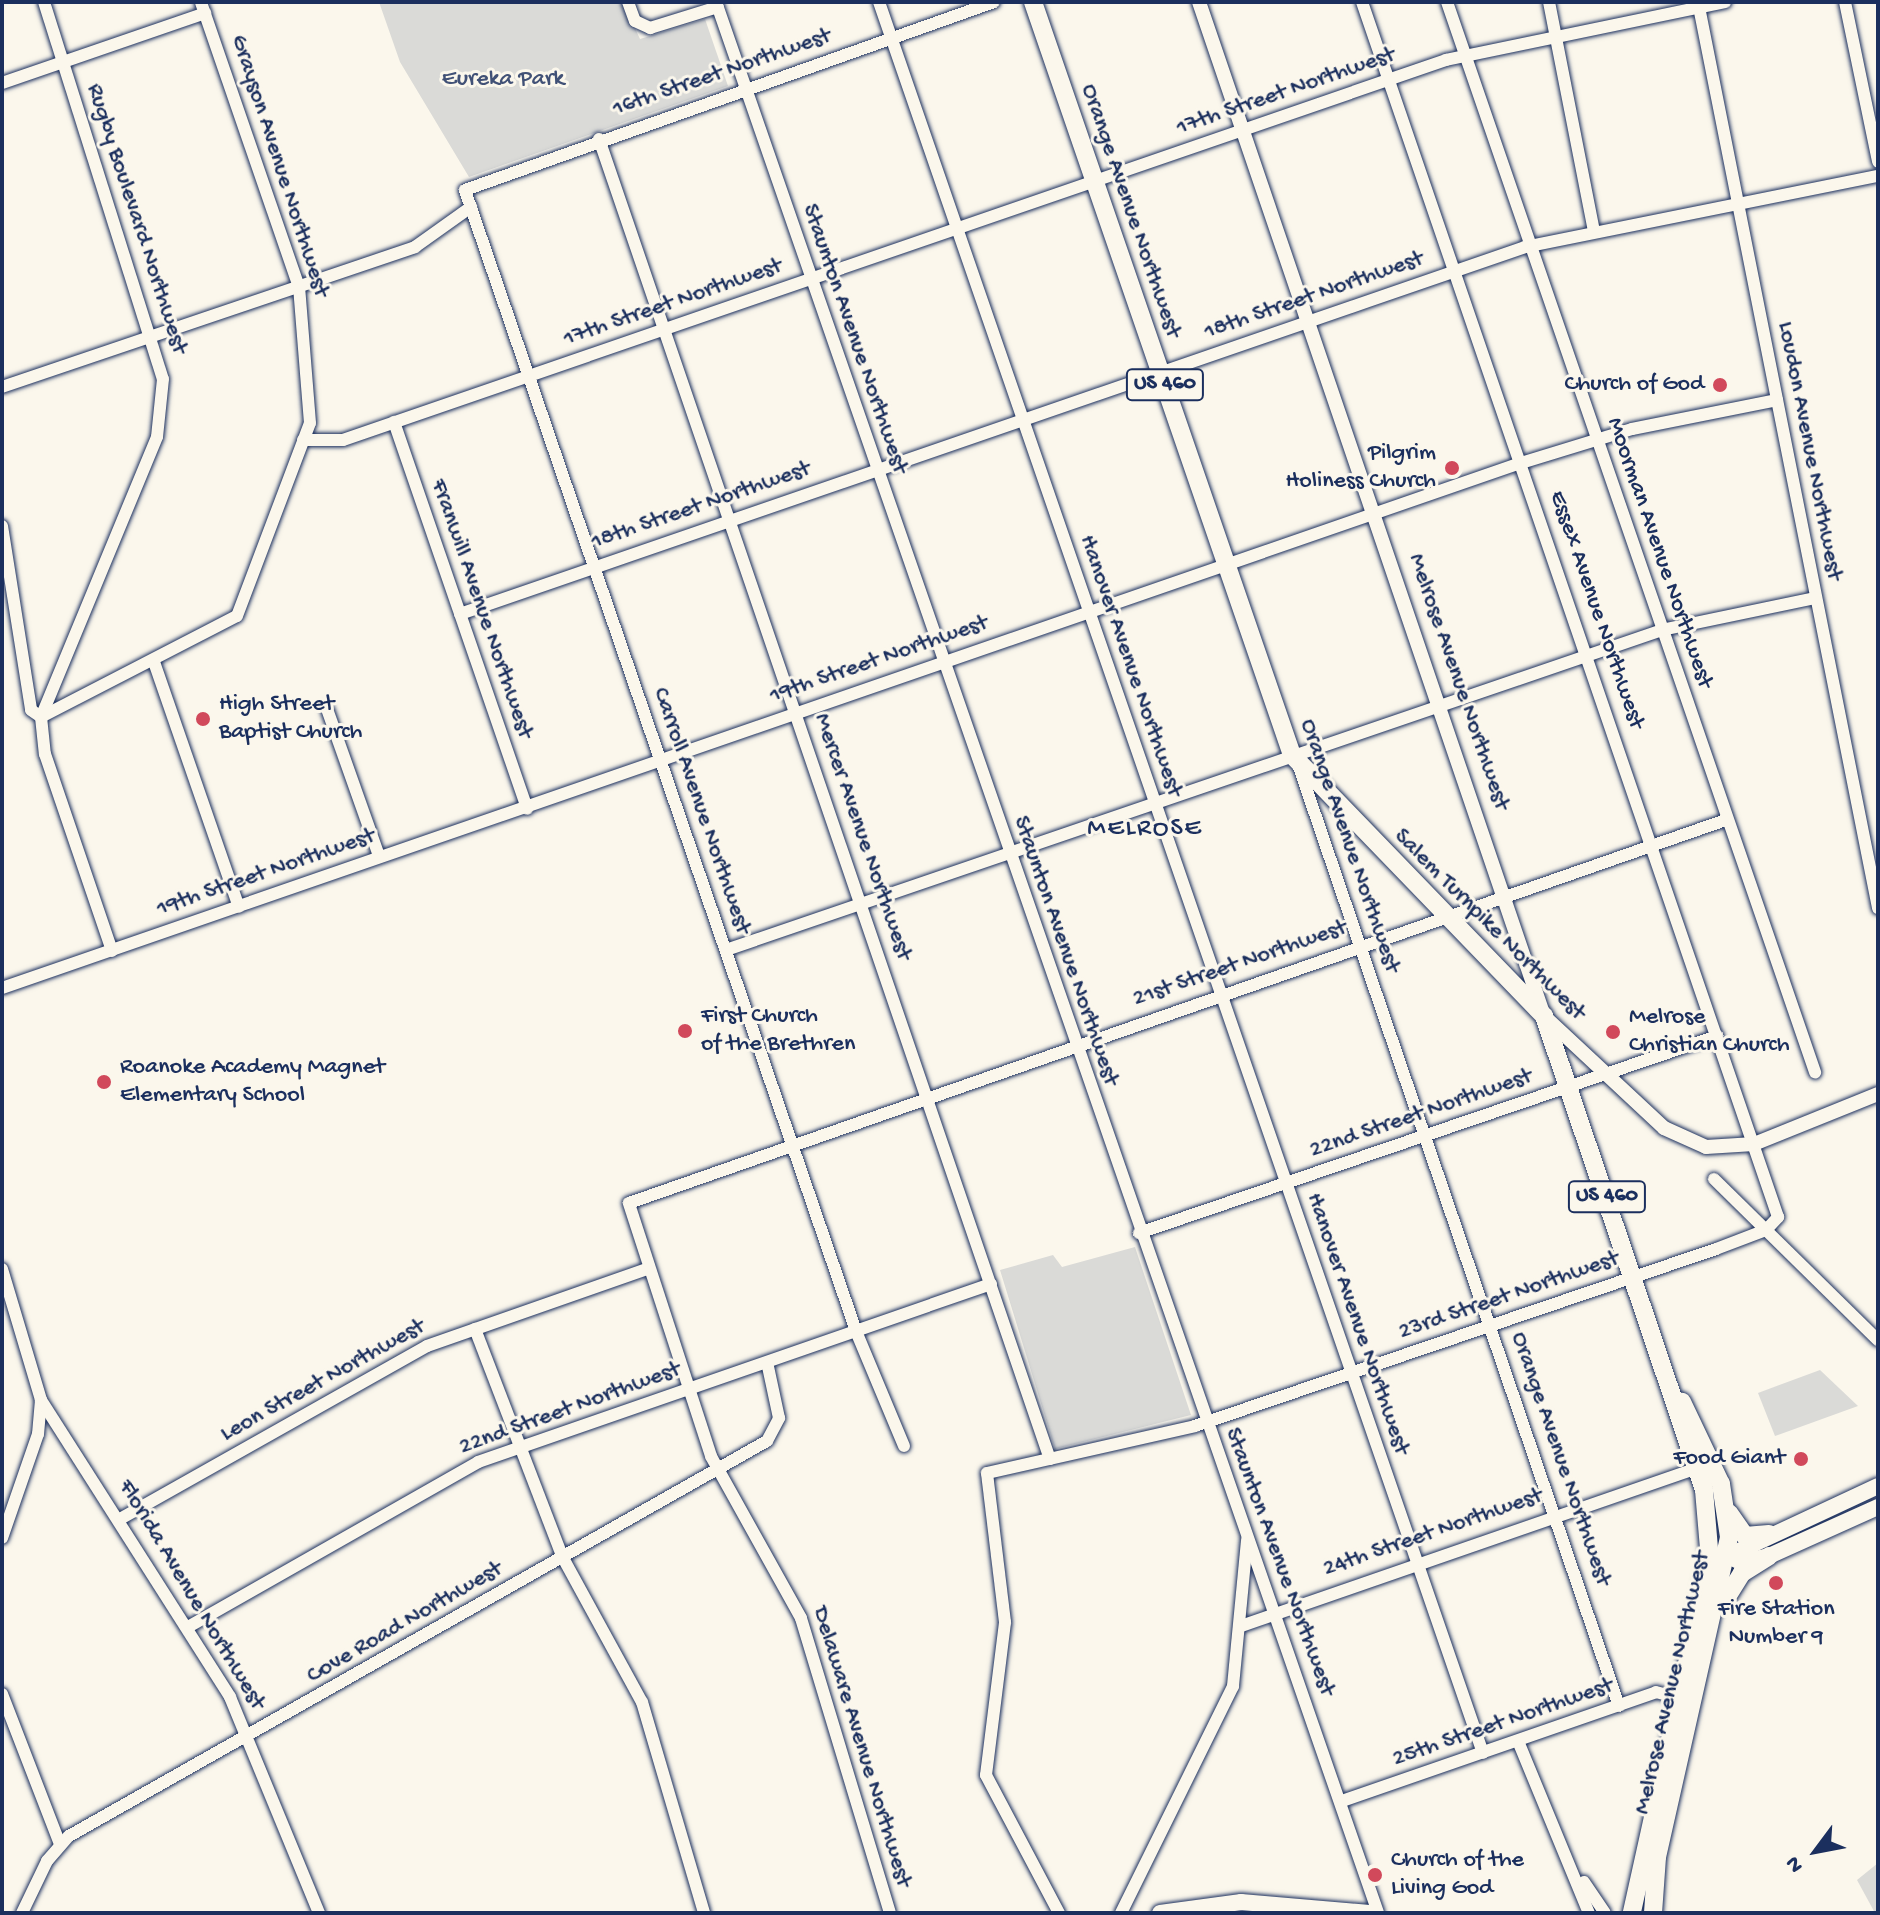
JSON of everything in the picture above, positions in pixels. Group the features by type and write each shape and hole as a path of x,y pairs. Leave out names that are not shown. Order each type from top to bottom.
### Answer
{"main road":[{"name":"Orange Avenue Northwest","path":"1033,2 1296,761"},
{"name":"Salem Turnpike Northwest","path":"1296,761 1544,1016"},
{"name":"Melrose Avenue Northwest","path":"1544,1016 1668,1379 1696,1468 1711,1533 1657,1857 1653,1913"},
{"name":"Melrose Avenue Northwest","path":"1632,1913 1685,1699 1701,1674 1728,1556 1727,1509 1709,1452 1668,1379"},
{"path":"1696,1468 1710,1483 1728,1556"},
{"path":"1703,1586 1728,1556 1769,1534 1878,1486"},
{"path":"1728,1556 1741,1562 1769,1556 1878,1507"},
{"path":"1727,1509 1745,1536 1769,1534"},
{"path":"1701,1674 1713,1660 1732,1584 1769,1556"},
{"path":"1160,1913 1216,1908 1370,1913"}],"street":[{"name":"Rugby Boulevard Northwest","path":"41,717 157,437 163,379 153,336 44,2"},
{"path":"628,2 635,21 650,28 717,4"},
{"name":"Hanover Avenue Northwest","path":"879,2 1483,1753"},
{"name":"16th Street Northwest","path":"465,187 994,2"},
{"name":"Melrose Avenue Northwest","path":"1199,2 1507,896 1544,1016"},
{"name":"Essex Avenue Northwest","path":"1362,2 1778,1211 1766,1230"},
{"name":"Moorman Avenue Northwest","path":"1447,2 1815,1072"},
{"path":"1549,2 1594,232"},
{"name":"17th Street Northwest","path":"303,440 330,444 1464,54 1725,2"},
{"path":"1845,2 1878,162"},
{"name":"Staunton Avenue Northwest","path":"717,4 1204,1423 1276,1612 1378,1913"},
{"name":"Loudon Avenue Northwest","path":"1698,5 1878,908"},
{"path":"2,83 203,7"},
{"name":"Grayson Avenue Northwest","path":"203,7 299,287 311,414 303,440"},
{"name":"Mercer Avenue Northwest","path":"599,139 1050,1459"},
{"name":"18th Street Northwest","path":"460,614 1530,245 1878,176"},
{"name":"Carroll Avenue Northwest","path":"465,187 856,1331 904,1446"},
{"path":"2,387 415,247 471,207"},
{"name":"19th Street Northwest","path":"2,988 1521,463 1598,438 1777,400"},
{"name":"Franwill Avenue Northwest","path":"394,422 527,809"},
{"path":"41,717 154,662 240,613 303,440"},
{"path":"2,526 31,710 41,717 45,754 112,951"},
{"path":"726,950 1155,802 1296,761 1440,704 1587,654 1662,630 1815,598"},
{"path":"154,662 239,907"},
{"path":"327,709 379,856"},
{"name":"Orange Avenue Northwest","path":"1296,761 1619,1706"},
{"name":"21st Street Northwest","path":"633,1198 1726,820"},
{"name":"Salem Turnpike Northwest","path":"1544,1016 1648,1115 1706,1147 1754,1144"},
{"name":"22nd Street Northwest","path":"1139,1233 1608,1076 1717,1036"},
{"path":"1754,1144 1878,1094"},
{"path":"1714,1179 1878,1340"},
{"name":"Delaware Avenue Northwest","path":"633,1198 629,1215 717,1471 801,1618 890,1913"},
{"name":"23rd Street Northwest","path":"1059,1913 986,1775 1005,1622 987,1473 1204,1423 1766,1230"},
{"path":"2,1269 41,1400 38,1434 2,1538"},
{"name":"Leon Street Northwest","path":"120,1519 427,1346 647,1269"},
{"name":"22nd Street Northwest","path":"188,1627 478,1462 991,1284"},
{"path":"475,1329 516,1448 563,1558 642,1702 704,1913"},
{"name":"Cove Road Northwest","path":"60,1844 717,1471 777,1428 767,1362"},
{"name":"Florida Avenue Northwest","path":"41,1400 188,1627 249,1737 319,1913"},
{"name":"24th Street Northwest","path":"1241,1626 1696,1468"},
{"path":"1121,1913 1226,1705 1241,1626 1247,1537"},
{"name":"25th Street Northwest","path":"1342,1801 1667,1690 1685,1699"},
{"path":"2,1694 60,1844 22,1913"},
{"path":"1518,1741 1577,1873 1589,1913"},
{"path":"1577,1873 1605,1913"}],"green space":[{"name":"Eureka Park","path":"379,2 623,2 640,39 705,19 728,86 469,177 400,62"},
{"path":"1135,1247 1191,1415 1055,1449 1000,1270 1053,1255 1062,1267"},
{"path":"1820,1370 1858,1406 1775,1436 1758,1393"},
{"path":"1878,1863 1878,1913 1875,1913 1857,1880"}],"place":[{"name":"Church of God","path":"1720,385"},
{"name":"Pilgrim Holiness Church","path":"1452,468"},
{"name":"High Street Baptist Church","path":"203,719"},
{"name":"First Church of the Brethren","path":"685,1031"},
{"name":"Melrose Christian Church","path":"1613,1032"},
{"name":"Roanoke Academy Magnet Elementary School","path":"104,1082"},
{"name":"Food Giant","path":"1801,1459"},
{"name":"Fire Station Number 9","path":"1776,1583"},
{"name":"Church of the Living God","path":"1375,1875"}],"district":[{"name":"MELROSE","path":"1145,830"}]}
